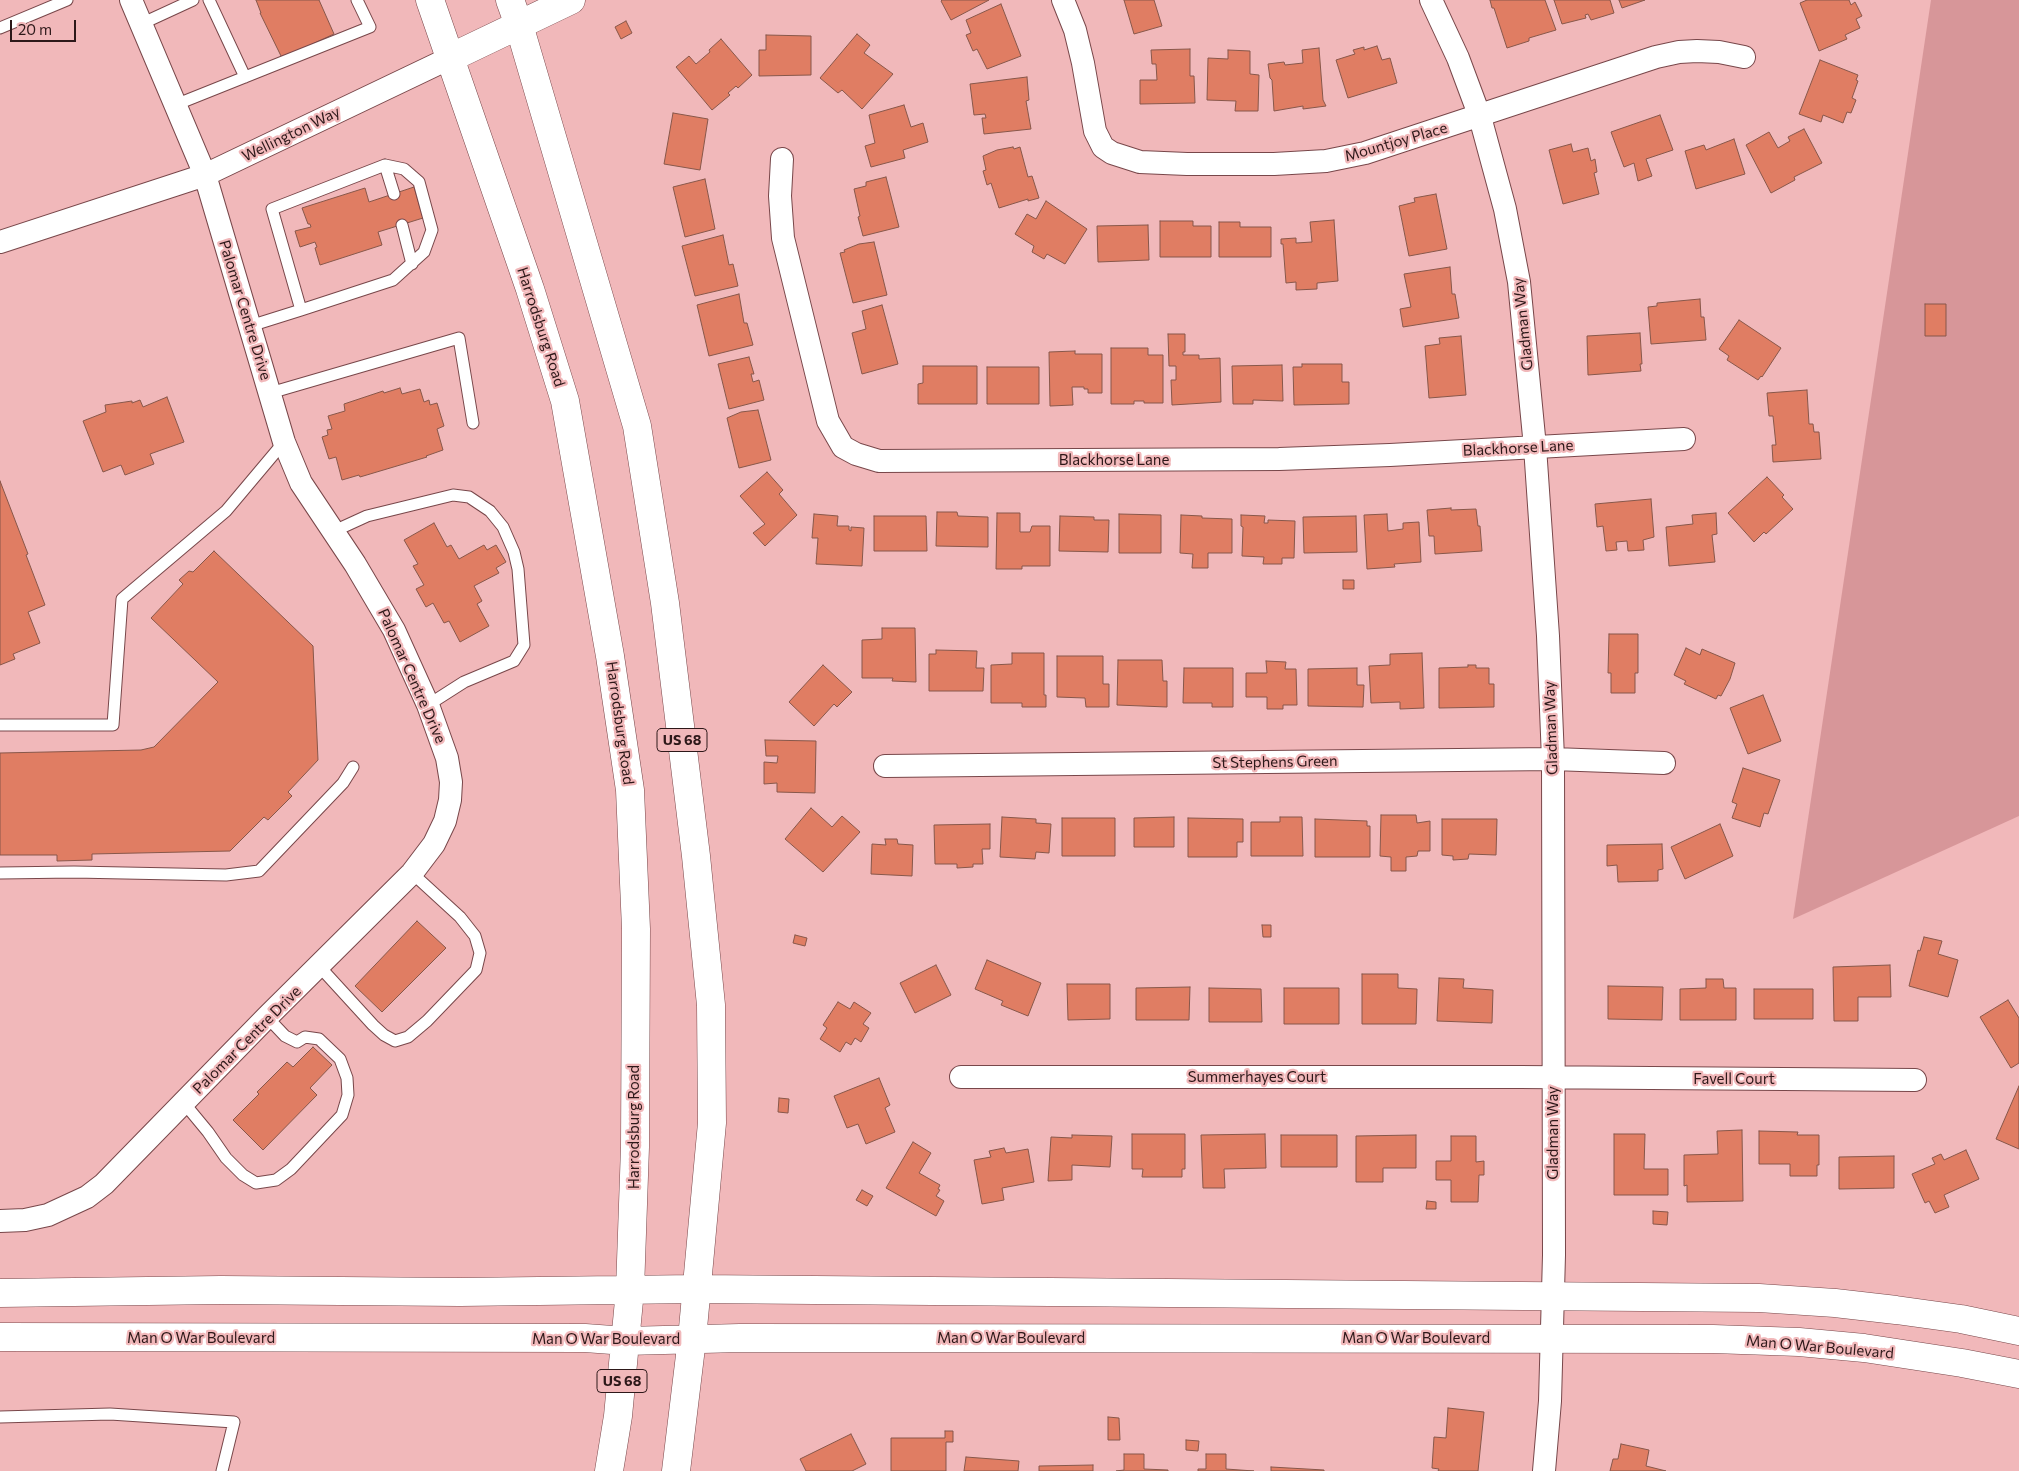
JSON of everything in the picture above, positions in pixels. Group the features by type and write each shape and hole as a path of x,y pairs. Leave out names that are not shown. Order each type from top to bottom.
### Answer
{"main road":[{"name":"Harrodsburg Road","path":"430,0 452,57 480,147 530,289 565,401 610,656 628,781 636,929 635,1147 630,1290 626,1341 618,1416 609,1471"},
{"name":"Wellington Way","path":"452,57 514,12 571,0"},
{"name":"US 68","path":"514,12 637,426 665,603 696,856 711,1005 712,1123 692,1339 676,1471"},
{"path":"0,1292 696,1290 1759,1298 1835,1303 1961,1319 2019,1331"},
{"name":"Man O War Boulevard","path":"0,1337 584,1338 626,1341 692,1339 1713,1339 1799,1342 1874,1350 1962,1362 2019,1374"}],"street":[{"name":"Palomar Centre Drive","path":"0,1221 25,1220 48,1215 87,1197 104,1184 267,1017 412,874 434,844 445,821 450,800 451,782 448,758 428,705 394,630 378,600 301,483 284,442 205,175 131,0"},
{"name":"Mountjoy Place","path":"1063,0 1076,30 1084,64 1094,130 1104,146 1125,159 1140,162 1274,164 1326,161 1365,153 1480,117 1656,57 1679,52 1697,51 1719,52 1744,57"},
{"name":"Gladman Way","path":"1431,0 1458,58 1480,117 1505,210 1516,266 1525,334 1535,447 1548,636 1553,759 1553,1295 1550,1338 1550,1401 1544,1471"},
{"name":"Wellington Way","path":"0,242 205,175 452,57"},
{"name":"Blackhorse Lane","path":"782,160 780,196 783,238 828,421 843,447 856,454 879,461 1279,459 1684,439"},
{"name":"St Stephens Green","path":"885,766 1553,759 1664,763"},
{"name":"Summerhayes Court","path":"961,1077 1552,1077"},
{"name":"Favell Court","path":"1552,1077 1915,1080"}],"lane":[{"path":"0,28 66,0"},
{"path":"141,24 193,0"},
{"path":"209,0 245,77"},
{"path":"175,105 370,27 357,0"},
{"path":"385,166 394,194"},
{"path":"250,326 301,310 393,280 424,252 432,230 419,182 404,169 385,166 272,209 301,310"},
{"path":"402,224 412,264"},
{"path":"270,392 459,338 474,423"},
{"path":"0,725 113,726 122,599 226,511 284,442"},
{"path":"332,532 367,516 453,494 469,497 490,511 503,527 514,552 518,569 524,645 514,661 464,682 428,705"},
{"path":"0,873 74,872 226,875 259,871 336,789 353,767"},
{"path":"319,966 373,1025 384,1035 395,1041 408,1037 427,1021 476,970 480,953 475,936 460,917 412,874"},
{"path":"184,1103 226,1158 243,1175 256,1182 276,1180 291,1169 342,1115 348,1095 347,1078 340,1059 319,1039 305,1038 297,1042 285,1036 267,1017"},
{"path":"0,1417 110,1414 234,1422 222,1471"}],"shaded area":[{"path":"1931,0 2019,0 2019,816 1793,919"}],"building":[{"path":"256,0 319,0 334,34 282,58 260,13"},
{"path":"942,0 989,0 951,20"},
{"path":"1124,0 1154,0 1162,26 1134,34"},
{"path":"1490,0 1545,0 1556,30 1529,38 1529,41 1507,48"},
{"path":"1554,0 1610,0 1614,13 1591,20 1588,14 1585,15 1586,18 1562,24"},
{"path":"1619,0 1645,0 1622,8"},
{"path":"1807,0 1849,0 1851,5 1855,2 1862,16 1856,19 1860,28 1845,35 1847,39 1819,51 1800,3"},
{"path":"1001,4 1021,56 987,69 977,49 973,51 966,35 971,33 966,20"},
{"path":"626,21 632,33 621,39 615,27"},
{"path":"857,34 870,45 864,53 893,74 862,109 842,90 838,93 820,78"},
{"path":"766,35 811,36 811,75 759,76 759,50 766,50"},
{"path":"721,39 752,75 738,88 736,86 728,93 730,95 712,110 676,67 689,56 696,64"},
{"path":"1377,46 1382,60 1390,58 1397,83 1348,98 1336,60 1355,54 1353,50 1364,47 1364,50"},
{"path":"1319,48 1323,100 1326,106 1303,109 1303,106 1274,111 1272,80 1268,64 1284,62 1285,65 1303,63 1302,50"},
{"path":"1190,49 1190,76 1194,76 1195,103 1140,104 1140,80 1157,80 1156,64 1152,64 1151,50"},
{"path":"1228,50 1250,51 1250,74 1259,75 1258,111 1235,111 1236,101 1207,100 1208,58 1228,59"},
{"path":"1820,60 1858,75 1856,80 1858,81 1852,98 1856,100 1851,113 1847,112 1843,123 1823,115 1821,122 1799,114"},
{"path":"1027,77 1029,100 1026,101 1031,129 984,134 982,118 986,118 985,114 974,115 970,84"},
{"path":"904,105 911,127 923,123 928,142 903,150 905,158 871,167 865,146 875,143 869,115"},
{"path":"673,113 708,119 700,170 664,164"},
{"path":"1660,115 1673,150 1646,159 1652,176 1638,181 1634,163 1624,167 1611,132"},
{"path":"1804,129 1822,163 1794,177 1795,180 1771,193 1746,145 1769,132 1778,148 1790,141 1788,137"},
{"path":"1734,139 1745,174 1696,189 1685,151 1704,145 1706,150"},
{"path":"1571,144 1573,152 1588,148 1591,161 1595,159 1597,172 1594,173 1599,194 1563,204 1549,150"},
{"path":"1013,147 1014,149 1020,147 1028,177 1032,176 1039,198 1028,201 1028,199 999,208 991,183 987,185 983,171 986,170 983,156 997,150"},
{"path":"886,177 899,227 863,236 854,189 866,186 866,182"},
{"path":"705,179 715,229 685,237 673,187"},
{"path":"414,187 423,218 378,232 382,245 320,265 315,242 300,247 295,231 311,227 302,208 365,188 369,202"},
{"path":"1436,194 1447,249 1409,256 1399,206 1415,202 1414,198"},
{"path":"1046,201 1087,229 1065,264 1047,254 1044,259 1032,252 1034,246 1015,234 1027,214 1036,219"},
{"path":"1334,220 1338,281 1317,283 1317,289 1296,290 1296,282 1286,283 1281,239 1296,238 1296,243 1312,242 1310,222"},
{"path":"1160,221 1193,221 1193,226 1211,226 1211,257 1160,257"},
{"path":"1219,222 1240,222 1240,227 1271,227 1271,257 1219,257"},
{"path":"1148,225 1149,260 1098,262 1097,226"},
{"path":"723,235 729,265 733,264 738,286 695,296 682,246"},
{"path":"874,242 887,295 853,303 840,253 859,244"},
{"path":"1450,267 1452,294 1455,294 1459,318 1403,327 1400,309 1411,307 1404,274"},
{"path":"739,294 744,323 747,323 753,345 709,356 697,305"},
{"path":"1700,299 1701,317 1704,317 1706,340 1651,344 1648,307 1657,306 1657,303"},
{"path":"1925,304 1946,304 1946,336 1925,336"},
{"path":"882,305 898,364 862,374 852,333 866,329 862,311"},
{"path":"1739,320 1781,348 1758,380 1727,360 1729,356 1719,349"},
{"path":"1640,333 1641,371 1588,375 1587,336"},
{"path":"1168,334 1185,334 1185,352 1183,352 1183,355 1199,355 1199,359 1220,358 1221,402 1172,405 1171,380 1176,380 1176,366 1169,366"},
{"path":"1461,336 1466,395 1429,398 1425,346 1440,344 1439,338"},
{"path":"1111,348 1148,348 1148,355 1163,355 1163,403 1134,401 1134,404 1111,404"},
{"path":"1075,351 1075,354 1102,354 1102,393 1088,393 1088,389 1084,389 1084,387 1072,387 1073,405 1050,406 1049,352"},
{"path":"749,357 754,374 751,374 753,382 759,380 764,400 729,409 718,364"},
{"path":"1302,364 1342,364 1342,382 1349,382 1349,404 1294,405 1293,367 1302,367"},
{"path":"1282,365 1283,401 1253,400 1253,404 1233,404 1232,366"},
{"path":"923,366 977,366 977,404 918,404 918,384 923,383"},
{"path":"987,367 1039,367 1039,404 987,404"},
{"path":"400,388 402,394 420,389 424,402 429,400 430,405 437,403 444,426 437,429 443,450 427,457 360,477 359,475 342,480 336,457 329,459 322,437 328,435 327,430 332,429 328,416 345,411 344,404 383,391 384,393"},
{"path":"1807,390 1809,424 1813,424 1814,432 1819,432 1821,459 1773,462 1772,445 1776,445 1773,416 1769,416 1767,393"},
{"path":"167,397 184,442 150,454 154,464 125,475 121,465 103,472 83,421 106,412 105,405 132,401 132,403 140,400 143,407"},
{"path":"758,410 771,460 739,468 727,418 741,412"},
{"path":"767,472 783,490 779,494 797,515 765,546 753,533 765,524 740,496"},
{"path":"1767,477 1784,495 1782,497 1793,509 1766,534 1764,532 1754,542 1728,513"},
{"path":"0,481 45,605 28,612 40,643 13,654 15,659 0,665"},
{"path":"1651,499 1654,537 1643,540 1644,550 1628,551 1627,541 1616,542 1617,550 1606,551 1603,526 1597,527 1595,504"},
{"path":"1451,508 1451,510 1476,509 1478,526 1480,526 1482,551 1435,554 1434,536 1429,536 1427,510"},
{"path":"937,512 957,512 958,516 988,517 988,547 936,546"},
{"path":"997,513 1020,513 1020,532 1030,532 1032,526 1050,526 1050,566 1022,566 1022,569 996,569"},
{"path":"1716,513 1717,534 1712,535 1715,562 1669,566 1666,527 1693,524 1692,515"},
{"path":"814,514 838,516 837,526 849,526 851,531 851,527 864,528 862,566 816,564 818,538 812,538"},
{"path":"1119,514 1161,515 1161,553 1119,553"},
{"path":"1387,514 1388,531 1403,529 1403,523 1419,522 1421,562 1394,564 1395,567 1367,569 1364,515"},
{"path":"1181,515 1232,519 1232,553 1208,553 1208,568 1192,568 1193,554 1180,553"},
{"path":"1241,515 1265,516 1264,523 1268,523 1268,520 1295,521 1294,558 1282,558 1282,564 1263,564 1264,557 1242,556 1243,527 1241,526"},
{"path":"874,516 926,516 927,551 874,551"},
{"path":"1060,516 1094,517 1094,520 1109,520 1108,552 1059,551"},
{"path":"1356,516 1357,552 1304,553 1303,517"},
{"path":"434,523 447,547 451,545 459,559 484,545 487,550 496,545 506,562 496,568 499,573 474,586 482,601 477,604 489,626 460,642 449,621 444,623 433,603 426,607 416,589 424,585 413,566 418,564 404,540"},
{"path":"214,551 313,646 318,760 288,792 292,796 268,820 264,817 230,851 92,854 92,860 57,861 57,855 0,855 0,753 141,750 154,747 218,682 151,618 183,584 179,580 189,571 193,572"},
{"path":"1343,580 1354,580 1354,589 1343,589"},
{"path":"882,628 915,628 916,682 892,681 893,678 862,678 862,640 882,639"},
{"path":"1609,634 1638,634 1638,673 1635,673 1635,693 1611,693 1611,673 1608,673"},
{"path":"1686,648 1700,655 1702,649 1735,663 1730,679 1721,696 1718,695 1716,699 1684,684 1686,681 1674,675"},
{"path":"936,650 977,651 976,668 984,668 983,691 929,691 929,654 936,654"},
{"path":"1012,653 1044,653 1044,695 1046,695 1046,707 1022,707 1022,703 991,703 991,665 1012,664"},
{"path":"1422,653 1424,708 1400,709 1400,702 1371,703 1369,666 1390,665 1390,654"},
{"path":"1057,656 1103,656 1103,684 1109,684 1109,707 1086,707 1085,698 1057,697"},
{"path":"1118,660 1162,660 1163,681 1167,681 1167,707 1117,705"},
{"path":"1266,661 1286,662 1285,669 1296,669 1297,705 1283,705 1283,709 1267,709 1267,697 1246,697 1246,673 1267,673"},
{"path":"823,665 852,692 837,707 834,704 814,726 789,702"},
{"path":"1468,665 1476,665 1476,668 1489,668 1489,684 1494,684 1494,707 1439,708 1439,668 1468,667"},
{"path":"1184,668 1233,668 1233,707 1212,707 1212,703 1183,703"},
{"path":"1357,668 1357,685 1364,685 1363,707 1308,706 1308,669"},
{"path":"1763,695 1781,741 1748,754 1730,708"},
{"path":"765,740 816,741 815,793 777,792 777,783 764,784 764,762 777,763 778,756 766,756"},
{"path":"1743,768 1780,780 1768,814 1764,813 1760,827 1732,818 1737,804 1732,802"},
{"path":"811,808 832,827 842,816 860,832 823,872 785,839"},
{"path":"1381,815 1416,815 1417,823 1430,821 1430,851 1418,851 1417,856 1406,857 1406,871 1391,871 1391,857 1380,856"},
{"path":"1002,817 1036,819 1036,823 1051,824 1049,853 1036,852 1035,859 1000,857"},
{"path":"1174,817 1174,847 1134,847 1134,818"},
{"path":"1280,817 1302,817 1303,856 1251,856 1251,822 1280,822"},
{"path":"1062,818 1115,818 1115,856 1062,856"},
{"path":"1188,818 1243,819 1243,842 1237,842 1237,857 1188,857"},
{"path":"1315,819 1367,821 1367,826 1370,826 1370,857 1315,857"},
{"path":"1442,819 1497,819 1496,855 1469,854 1468,859 1453,860 1453,856 1442,855"},
{"path":"990,824 990,849 982,849 983,864 973,864 973,867 957,868 957,864 935,864 934,825"},
{"path":"1720,824 1733,856 1685,879 1671,847"},
{"path":"885,839 897,839 898,844 913,845 912,876 871,874 872,844 886,845"},
{"path":"1662,844 1663,869 1658,870 1658,881 1618,882 1617,865 1607,866 1607,845"},
{"path":"417,921 446,948 382,1012 355,986"},
{"path":"1262,925 1271,925 1271,937 1263,937"},
{"path":"795,935 807,938 805,946 793,943"},
{"path":"1924,937 1942,941 1938,954 1958,960 1948,997 1909,986 1918,950 1920,951"},
{"path":"987,960 1041,983 1028,1016 1001,1005 1003,1001 975,989"},
{"path":"936,965 951,995 915,1013 900,983"},
{"path":"1890,965 1891,997 1858,997 1858,1021 1834,1021 1833,967"},
{"path":"1362,974 1398,974 1398,988 1417,989 1416,1024 1362,1024"},
{"path":"1439,978 1464,979 1463,988 1493,990 1492,1023 1437,1021"},
{"path":"1706,979 1723,979 1724,988 1736,988 1736,1020 1680,1020 1680,989 1706,988"},
{"path":"1067,984 1110,984 1110,1019 1068,1020"},
{"path":"1608,986 1663,987 1662,1020 1608,1019"},
{"path":"1190,987 1189,1020 1136,1020 1136,988"},
{"path":"1209,988 1261,989 1262,1022 1209,1022"},
{"path":"1284,988 1339,988 1339,1024 1284,1024"},
{"path":"1754,989 1813,989 1813,1019 1754,1019"},
{"path":"2008,1000 2019,1018 2019,1063 2011,1068 1980,1017"},
{"path":"838,1002 850,1009 854,1002 871,1013 863,1024 869,1028 861,1042 855,1038 851,1045 846,1042 840,1052 820,1039 827,1028 823,1025"},
{"path":"313,1047 332,1065 310,1088 317,1095 263,1150 233,1120 259,1094 257,1092 287,1062 293,1067"},
{"path":"879,1078 890,1105 885,1108 895,1132 866,1144 858,1124 847,1128 834,1096"},
{"path":"2019,1086 2019,1149 1996,1139"},
{"path":"779,1098 789,1099 788,1113 778,1112"},
{"path":"1742,1130 1743,1201 1687,1202 1687,1185 1684,1186 1684,1155 1718,1154 1717,1131"},
{"path":"1759,1131 1798,1132 1797,1135 1819,1135 1817,1176 1790,1176 1790,1164 1759,1164"},
{"path":"1132,1134 1185,1134 1185,1169 1182,1169 1182,1177 1142,1177 1143,1169 1132,1169"},
{"path":"1265,1134 1266,1168 1224,1169 1225,1188 1203,1188 1201,1135"},
{"path":"1614,1134 1645,1134 1644,1169 1668,1169 1668,1195 1614,1195"},
{"path":"1072,1135 1112,1136 1110,1167 1072,1165 1072,1180 1048,1181 1051,1137 1072,1138"},
{"path":"1281,1135 1337,1135 1337,1167 1281,1167"},
{"path":"1416,1135 1416,1168 1383,1168 1383,1182 1356,1182 1356,1136"},
{"path":"1451,1136 1476,1136 1476,1162 1484,1161 1484,1175 1479,1175 1478,1202 1451,1202 1451,1180 1436,1180 1436,1161 1451,1161"},
{"path":"913,1142 931,1153 919,1173 940,1185 938,1189 940,1190 936,1196 944,1201 936,1216 886,1188"},
{"path":"1004,1148 1006,1153 1028,1149 1034,1182 1002,1188 1004,1200 982,1204 974,1160 991,1157 989,1151"},
{"path":"1966,1150 1979,1179 1944,1195 1949,1207 1935,1213 1929,1201 1925,1203 1912,1174 1935,1164 1932,1158 1941,1154 1944,1160"},
{"path":"1894,1156 1894,1188 1839,1189 1839,1157"},
{"path":"862,1190 873,1196 867,1206 856,1200"},
{"path":"1427,1201 1436,1202 1436,1209 1426,1209"},
{"path":"1653,1211 1668,1212 1667,1225 1653,1224"},
{"path":"1448,1408 1484,1412 1478,1471 1438,1471 1439,1469 1432,1468 1434,1437 1446,1438"},
{"path":"1108,1417 1119,1418 1120,1440 1108,1440"},
{"path":"945,1431 953,1431 953,1442 946,1442 946,1471 891,1471 891,1438 945,1438"},
{"path":"851,1434 866,1464 852,1471 806,1471 800,1459"},
{"path":"1186,1440 1199,1441 1198,1451 1186,1450"},
{"path":"1621,1444 1649,1450 1646,1466 1666,1471 1610,1471 1613,1459 1618,1459"},
{"path":"1124,1454 1144,1454 1144,1469 1168,1471 1116,1471 1124,1470"},
{"path":"1206,1454 1226,1454 1226,1469 1254,1471 1198,1471 1198,1469 1206,1469"},
{"path":"966,1457 1019,1461 1018,1471 964,1471"},
{"path":"1093,1465 1093,1471 1039,1471 1039,1466"},
{"path":"1271,1467 1324,1470 1324,1471 1271,1471"}]}
